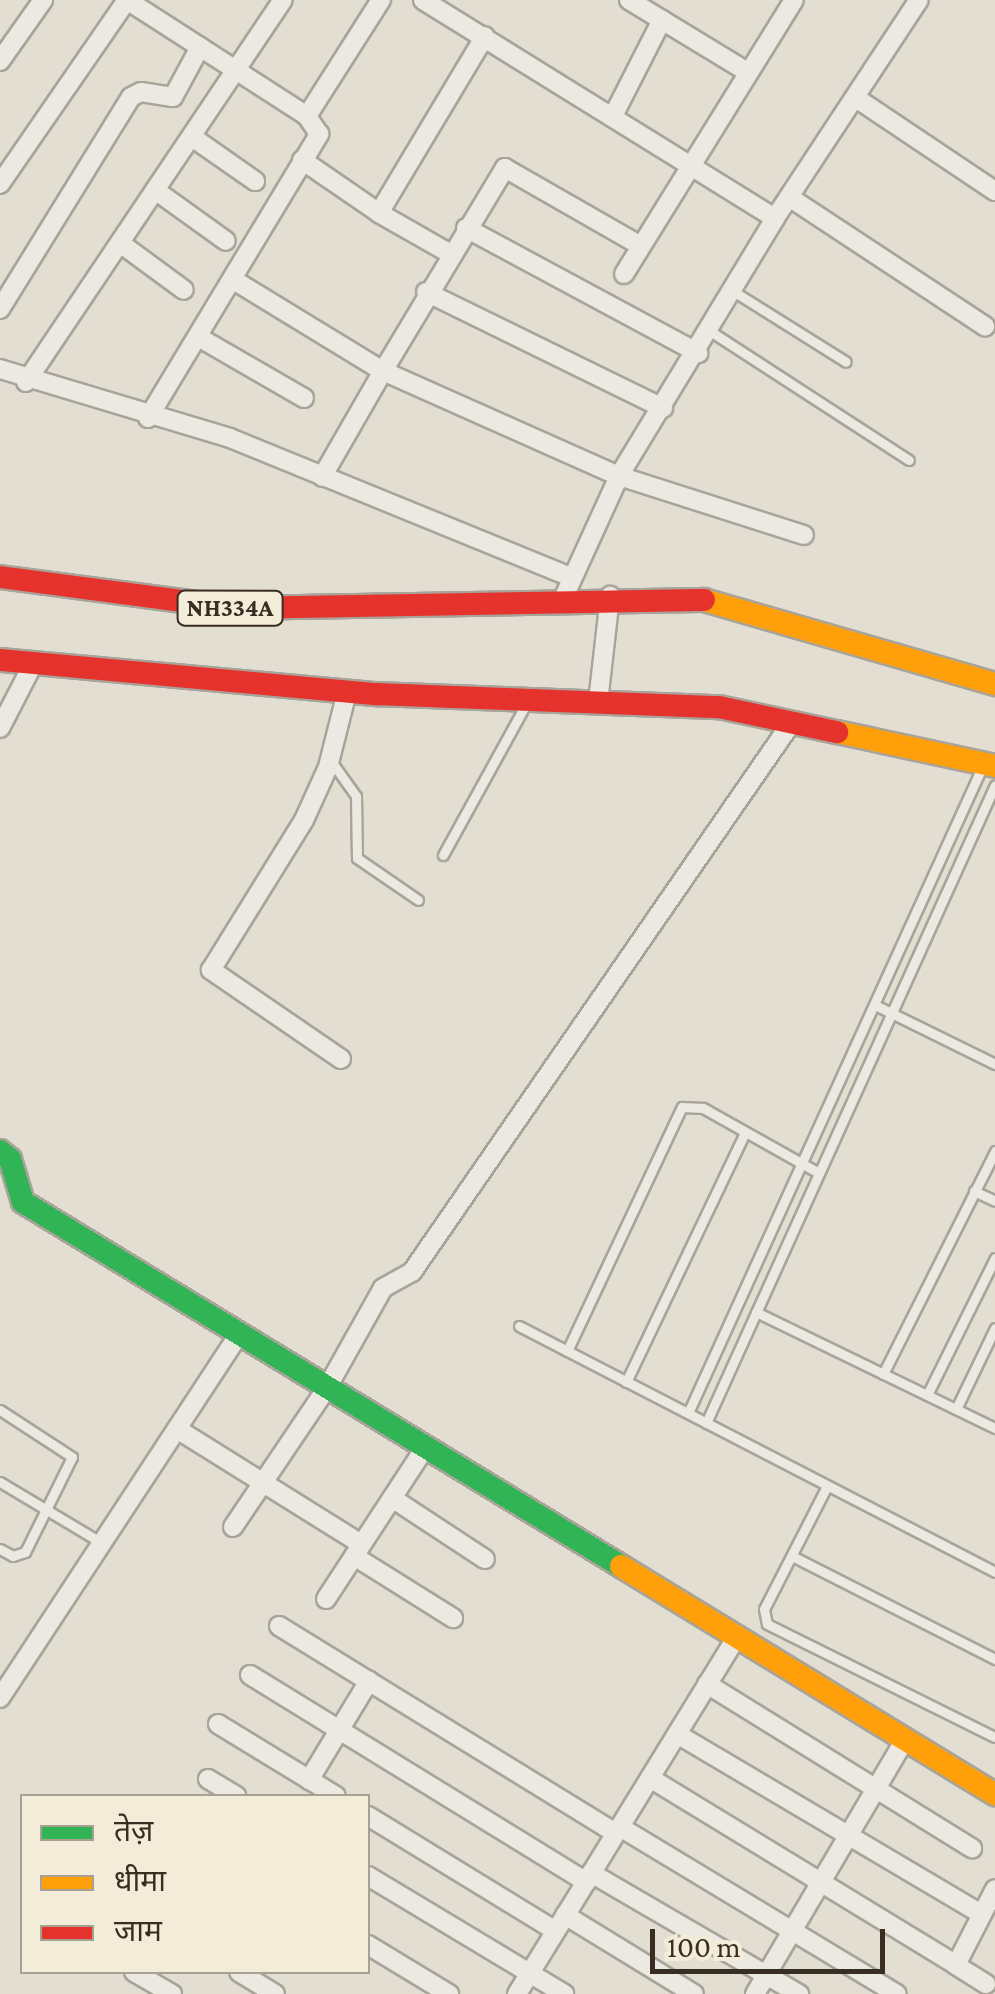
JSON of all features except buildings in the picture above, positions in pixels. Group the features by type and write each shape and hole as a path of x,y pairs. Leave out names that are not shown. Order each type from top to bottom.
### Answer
{"main road":[{"name":"NH334A","path":"0,577 236,608 566,588 610,596 736,604 995,684"},
{"path":"0,660 347,692 720,707 990,764"},
{"path":"0,1151 10,1158 12,1182 23,1202 995,1794"}],"street":[{"path":"0,61 43,0"},
{"path":"0,184 127,0 307,116 320,131 200,338 148,418"},
{"path":"26,382 283,0"},
{"path":"307,116 382,0"},
{"path":"423,0 691,162 775,218"},
{"path":"629,0 746,71"},
{"path":"624,274 746,71 794,0"},
{"path":"0,369 26,382 230,438 566,588 619,476 698,352 775,218 919,0"},
{"path":"613,116 662,20"},
{"path":"379,212 485,36"},
{"path":"0,309 131,98 141,92 173,97 200,47"},
{"path":"856,98 995,191"},
{"path":"192,136 255,181"},
{"path":"302,160 449,253"},
{"path":"322,477 449,253 493,181 510,168 641,246"},
{"path":"155,190 226,241"},
{"path":"788,198 985,326"},
{"path":"466,228 698,352"},
{"path":"120,243 184,290"},
{"path":"232,278 383,370 619,476 804,534"},
{"path":"426,292 663,408"},
{"path":"200,338 304,398"},
{"path":"598,702 610,596"},
{"path":"0,728 33,664"},
{"path":"341,1059 210,970 304,820 330,759 347,692"},
{"path":"233,1527 328,1386 384,1288 412,1272 792,722"},
{"path":"0,1698 240,1333"},
{"path":"177,1429 453,1618"},
{"path":"326,1598 426,1446"},
{"path":"392,1498 485,1559"},
{"path":"280,1626 898,1994"},
{"path":"517,1994 737,1636"},
{"path":"250,1675 589,1878 799,1994"},
{"path":"309,1780 368,1681"},
{"path":"707,1684 972,1848"},
{"path":"218,1724 333,1794"},
{"path":"676,1734 980,1913"},
{"path":"756,1994 874,1785 906,1739"},
{"path":"650,1778 986,1984"},
{"path":"208,1779 233,1794"},
{"path":"370,1817 694,1994"},
{"path":"370,1877 564,1994"},
{"path":"956,1964 995,1889"},
{"path":"370,1945 449,1994"},
{"path":"137,1974 172,1994"},
{"path":"242,1974 275,1994"}],"lane":[{"path":"733,291 846,362"},
{"path":"710,331 909,460"},
{"path":"443,855 528,700"},
{"path":"330,759 356,796 357,858 418,900"},
{"path":"688,1414 990,764"},
{"path":"706,1423 995,785"},
{"path":"875,1005 995,1064"},
{"path":"567,1351 682,1107 694,1105 819,1173"},
{"path":"626,1382 745,1132"},
{"path":"883,1374 995,1151"},
{"path":"974,1191 995,1201"},
{"path":"927,1395 995,1258"},
{"path":"756,1312 995,1428"},
{"path":"519,1326 995,1572"},
{"path":"956,1409 995,1328"},
{"path":"0,1410 72,1455 48,1511 22,1555 0,1549"},
{"path":"0,1482 102,1542"},
{"path":"827,1486 764,1609 768,1624 995,1737"},
{"path":"792,1556 995,1660"}],"traffic: fast":[{"path":"0,1151 10,1159 23,1202 621,1566"}],"traffic: slow":[{"path":"704,600 995,684"},
{"path":"837,732 995,766"},
{"path":"621,1566 995,1794"}],"traffic: jam":[{"path":"0,577 236,608 704,600"},
{"path":"0,660 376,694 719,707 837,732"}]}
